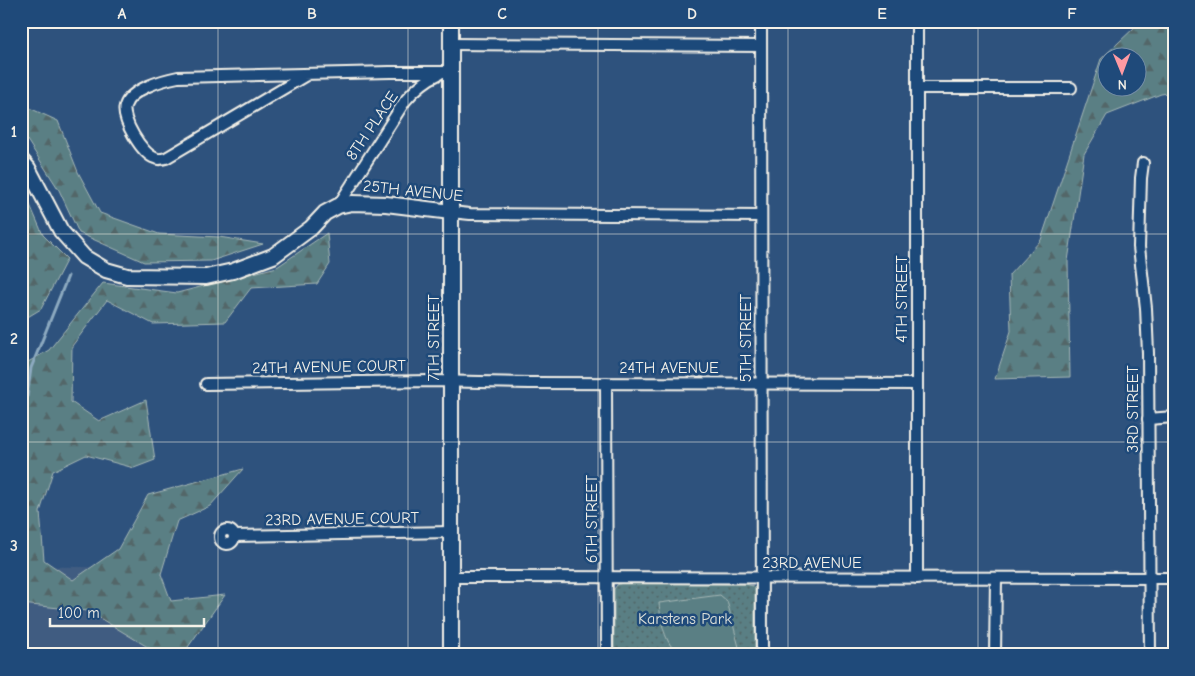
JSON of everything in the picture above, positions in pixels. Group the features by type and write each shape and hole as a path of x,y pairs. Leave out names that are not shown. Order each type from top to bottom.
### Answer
{"street":[{"name":"7TH STREET","path":"451,21 451,44 446,72 451,212 451,655"},
{"name":"5TH STREET","path":"761,21 762,655"},
{"name":"4TH STREET","path":"917,21 917,578"},
{"path":"451,44 761,46"},
{"path":"308,74 166,158 155,159 149,155 128,125 125,117 125,104 129,99 151,85 168,79 308,74 446,72"},
{"name":"8TH PLACE","path":"338,206 405,101 418,86 431,77 446,72"},
{"path":"917,88 1071,88"},
{"name":"25TH AVENUE","path":"21,160 28,168 61,231 84,257 106,270 127,276 206,277 233,272 273,256 311,228 325,213 338,206 352,203 366,202 470,214 760,216"},
{"name":"3RD STREET","path":"1143,163 1139,247 1148,353 1150,655"},
{"name":"24TH AVENUE","path":"451,382 916,384"},
{"name":"24TH AVENUE COURT","path":"206,384 451,382"},
{"name":"6TH STREET","path":"606,383 607,655"},
{"path":"1148,420 1174,417"},
{"name":"23RD AVENUE COURT","path":"234,536 451,532"},
{"name":"23RD AVENUE","path":"451,577 1174,578"},
{"path":"995,655 996,579"}],"shaded area":[{"path":"21,566 145,568 144,655 21,655"}],"green space":[{"path":"1128,21 1174,21 1174,92 1161,94 1107,115 1084,154 1068,261 1070,377 995,379 1011,331 1009,275 1041,240 1098,68 1098,98 1148,98 1148,48 1113,48 1135,27"},
{"path":"21,85 25,106 58,121 78,172 100,213 159,234 219,237 263,244 211,261 144,262 79,233 59,190 27,140 21,134"},
{"path":"21,184 43,235 67,259 41,309 21,321 25,288 21,280"},
{"path":"327,233 330,264 317,284 251,288 225,322 153,324 107,300 72,346 71,402 99,421 146,400 155,460 134,468 86,455 53,471 40,512 44,560 73,580 118,549 148,495 243,469 210,506 177,521 161,574 171,601 225,595 188,647 189,655 152,655 151,649 88,611 21,604 21,366 49,350 103,283 177,293 277,267"},
{"name":"Karstens Park","path":"622,583 745,584 753,586 755,588 755,655 614,655 614,589"},
{"path":"720,595 727,601 741,655 679,655 667,638 662,624 659,603"}],"waterway":[{"path":"21,441 31,368 68,276"}]}
